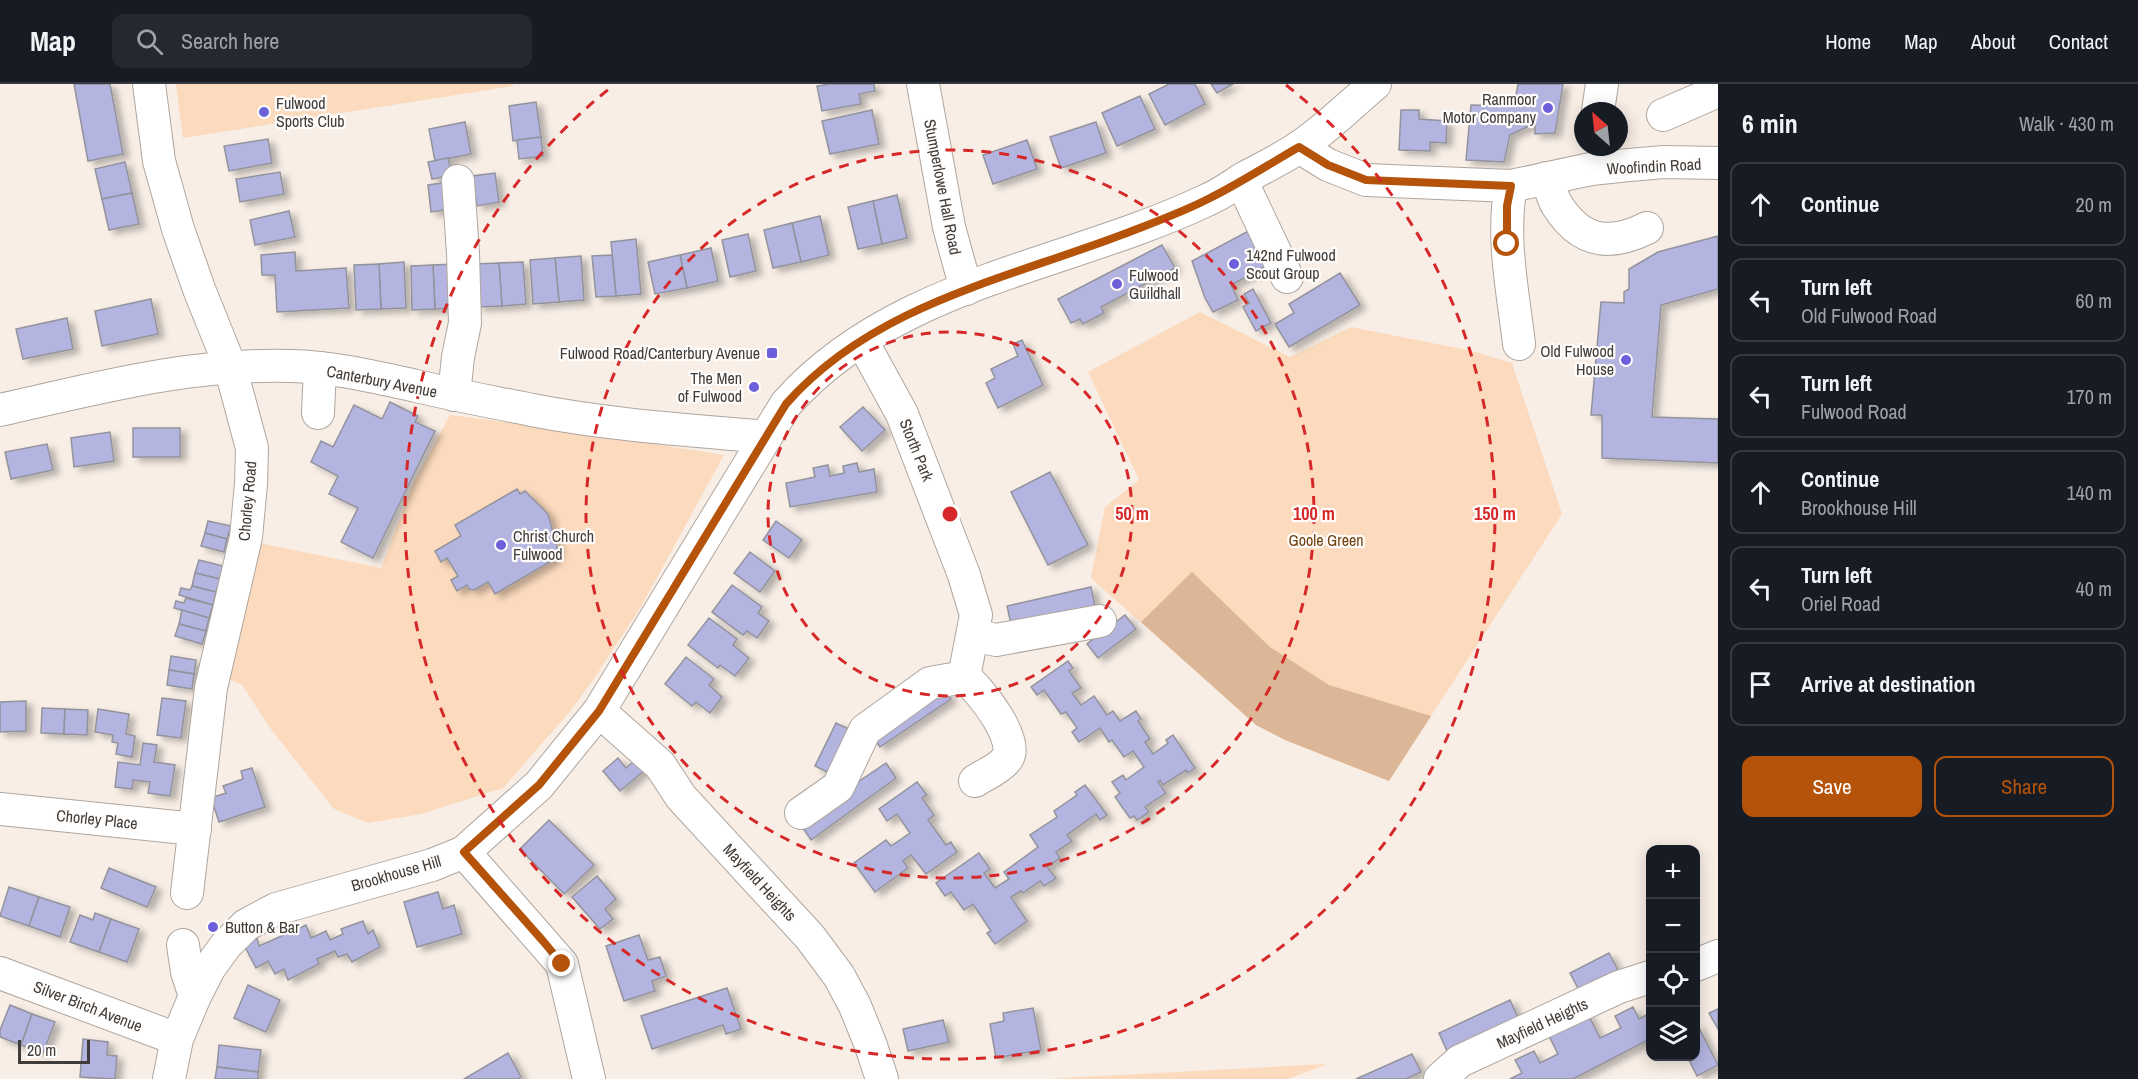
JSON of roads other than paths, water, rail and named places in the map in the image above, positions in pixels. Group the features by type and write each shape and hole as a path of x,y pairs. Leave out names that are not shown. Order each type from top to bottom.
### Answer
{"street":[{"name":"Chorley Road","path":"148,84 159,161 178,229 230,366 252,448 246,537 211,688 187,894"},
{"name":"Stumperlowe Hall Road","path":"923,84 949,227 966,289"},
{"name":"Brookhouse Hill","path":"169,1079 177,1039 195,996 210,967 226,945 246,925 276,909 432,865 464,852 539,785 599,711 786,404 806,381 862,341 903,316 966,289 1123,234 1207,200 1299,147 1375,84"},
{"path":"1599,102 1602,84"},
{"path":"1663,115 1718,91"},
{"name":"Woofindin Road","path":"1299,147 1328,165 1366,180 1511,186 1547,178 1592,158 1718,163"},
{"path":"1547,178 1556,204 1575,227 1598,239 1628,238 1647,228"},
{"path":"1241,180 1287,277"},
{"path":"454,395 465,323 458,181"},
{"path":"1511,186 1507,206 1507,244 1519,344"},
{"name":"Storth Park","path":"862,341 902,414 964,575 976,615 974,635 964,677"},
{"name":"Canterbury Avenue","path":"0,410 158,375 230,366 292,366 348,370 454,395 538,411 644,426 766,437"},
{"path":"318,413 320,368"},
{"path":"974,635 996,640 1100,621"},
{"path":"801,813 838,787 865,730 930,683 964,677 974,685 1008,736 1011,749 1006,760 975,782"},
{"name":"Mayfield Heights","path":"599,711 660,765 681,796 810,937 839,976 855,1006 882,1079"},
{"name":"Chorley Place","path":"0,809 195,829"},
{"path":"464,852 562,964 590,1079"},
{"path":"183,945 187,972 195,996"},
{"path":"1700,963 1718,956"},
{"name":"Silver Birch Avenue","path":"0,973 177,1039"},
{"name":"Mayfield Heights","path":"1440,1079 1460,1060 1619,987 1646,978"}],"place":[{"name":"Ranmoor Motor Company","path":"1548,108"},
{"name":"Fulwood Sports Club","path":"264,112"},
{"name":"142nd Fulwood Scout Group","path":"1234,264"},
{"name":"Fulwood Guildhall","path":"1117,284"},
{"name":"Fulwood Road/Canterbury Avenue","path":"772,353"},
{"name":"Old Fulwood House","path":"1626,360"},
{"name":"The Men of Fulwood","path":"754,387"},
{"name":"Christ Church Fulwood","path":"501,545"},
{"name":"Button & Bar","path":"213,927"}],"park label":[{"name":"Goole Green","path":"1326,540"}]}
